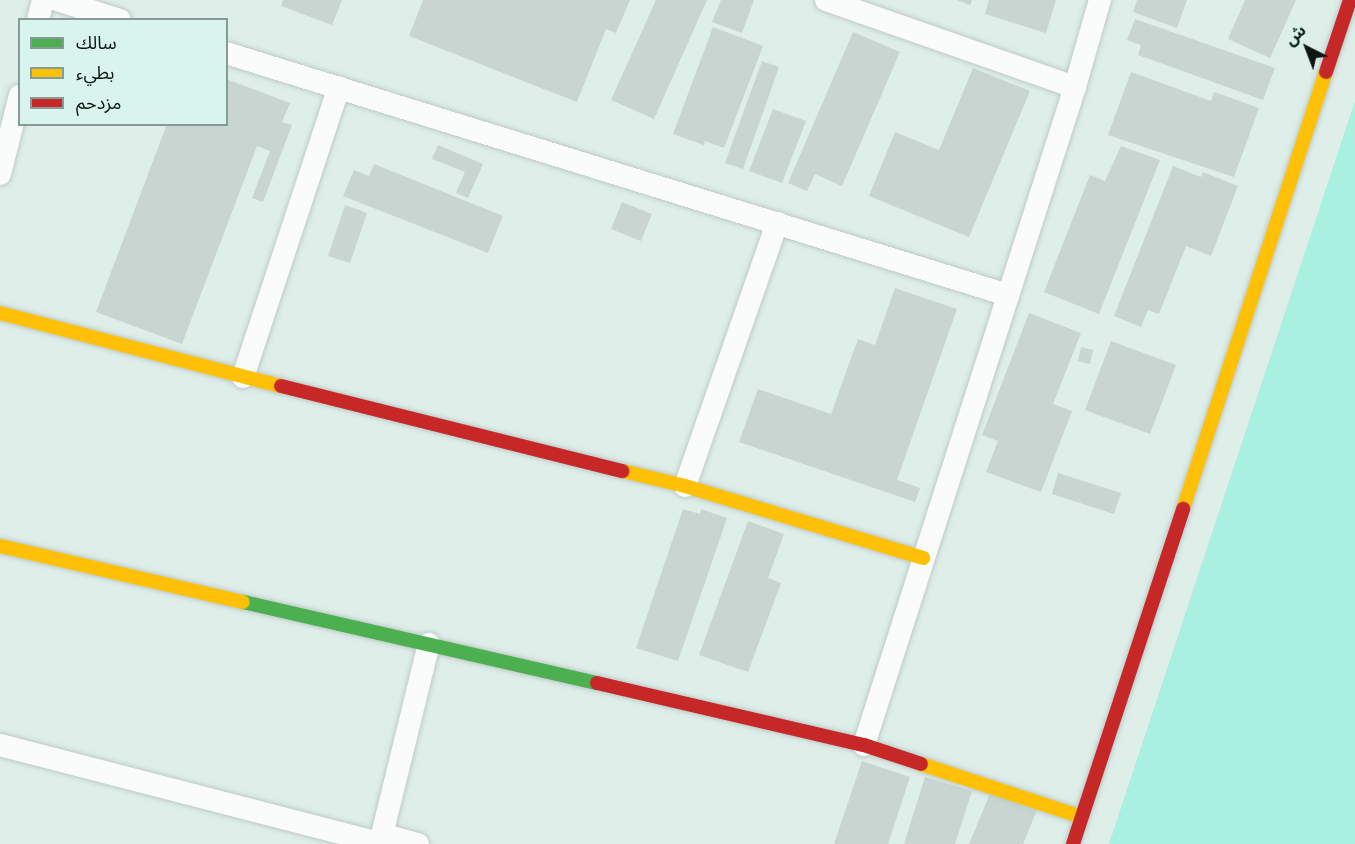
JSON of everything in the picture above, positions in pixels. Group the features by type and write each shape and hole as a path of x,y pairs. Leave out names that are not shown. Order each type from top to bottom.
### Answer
{"street":[{"path":"38,18 43,0"},
{"path":"57,0 114,18"},
{"path":"826,0 1075,87"},
{"path":"864,745 1075,87 1100,0"},
{"path":"1073,844 1350,0"},
{"path":"228,54 1008,295"},
{"path":"242,377 338,87"},
{"path":"0,174 18,103"},
{"path":"685,486 777,223"},
{"path":"0,313 242,377 685,486 923,558"},
{"path":"0,546 864,745 1082,817"},
{"path":"384,839 431,645"},
{"path":"0,745 384,839 418,844"}],"green space":[{"path":"1355,101 1355,844 1109,844"}],"building":[{"path":"283,0 342,0 332,25 281,6"},
{"path":"423,0 630,0 616,33 606,29 577,102 409,36"},
{"path":"656,0 707,0 654,119 611,100"},
{"path":"721,0 754,0 742,33 712,22"},
{"path":"957,0 972,0 970,5"},
{"path":"989,0 1056,0 1046,33 985,14"},
{"path":"1137,0 1187,0 1177,28 1133,12"},
{"path":"1245,0 1296,0 1270,58 1228,39"},
{"path":"1135,19 1275,68 1263,100 1138,55 1141,45 1127,40"},
{"path":"713,27 763,46 724,148 705,141 704,145 673,134"},
{"path":"853,32 900,52 842,186 815,174 807,191 788,183"},
{"path":"762,61 779,67 743,169 725,163"},
{"path":"973,68 1030,91 969,237 869,196 895,132 939,150"},
{"path":"1131,72 1211,101 1214,92 1259,108 1234,177 1108,135"},
{"path":"228,80 290,103 282,122 292,125 263,202 252,198 270,151 257,146 182,344 96,312 166,126 228,126"},
{"path":"773,109 806,121 782,183 749,171"},
{"path":"438,145 483,164 468,198 456,193 465,172 432,159"},
{"path":"1121,146 1160,160 1099,314 1044,292 1090,175 1105,181"},
{"path":"374,164 503,216 488,253 343,196 354,170 369,176"},
{"path":"1173,166 1201,177 1203,172 1238,186 1211,256 1186,246 1159,314 1148,310 1141,327 1114,316"},
{"path":"622,202 652,214 641,241 611,229"},
{"path":"345,205 367,213 350,263 328,256"},
{"path":"895,288 957,309 897,480 920,488 915,502 739,442 758,389 831,414 858,339 875,345"},
{"path":"1029,313 1081,333 1053,404 1072,411 1041,492 986,472 998,441 982,435"},
{"path":"1111,341 1176,365 1150,434 1085,410"},
{"path":"1081,347 1093,350 1090,364 1078,361"},
{"path":"1058,473 1121,493 1114,514 1052,494"},
{"path":"683,509 700,514 701,509 727,518 678,661 636,648"},
{"path":"748,521 784,534 768,578 781,583 748,672 699,655"},
{"path":"862,761 910,777 888,844 834,844"},
{"path":"925,777 972,791 955,844 904,844"},
{"path":"991,791 1037,810 1023,844 969,844"}],"traffic: fast":[{"path":"243,602 597,683"}],"traffic: slow":[{"path":"1183,509 1326,72"},
{"path":"0,313 281,386"},
{"path":"623,471 685,486 923,558"},
{"path":"0,546 243,602"},
{"path":"921,764 1082,817"}],"traffic: jam":[{"path":"1326,72 1350,0"},
{"path":"281,386 623,471"},
{"path":"1073,844 1183,509"},
{"path":"597,683 864,745 921,764"}]}
